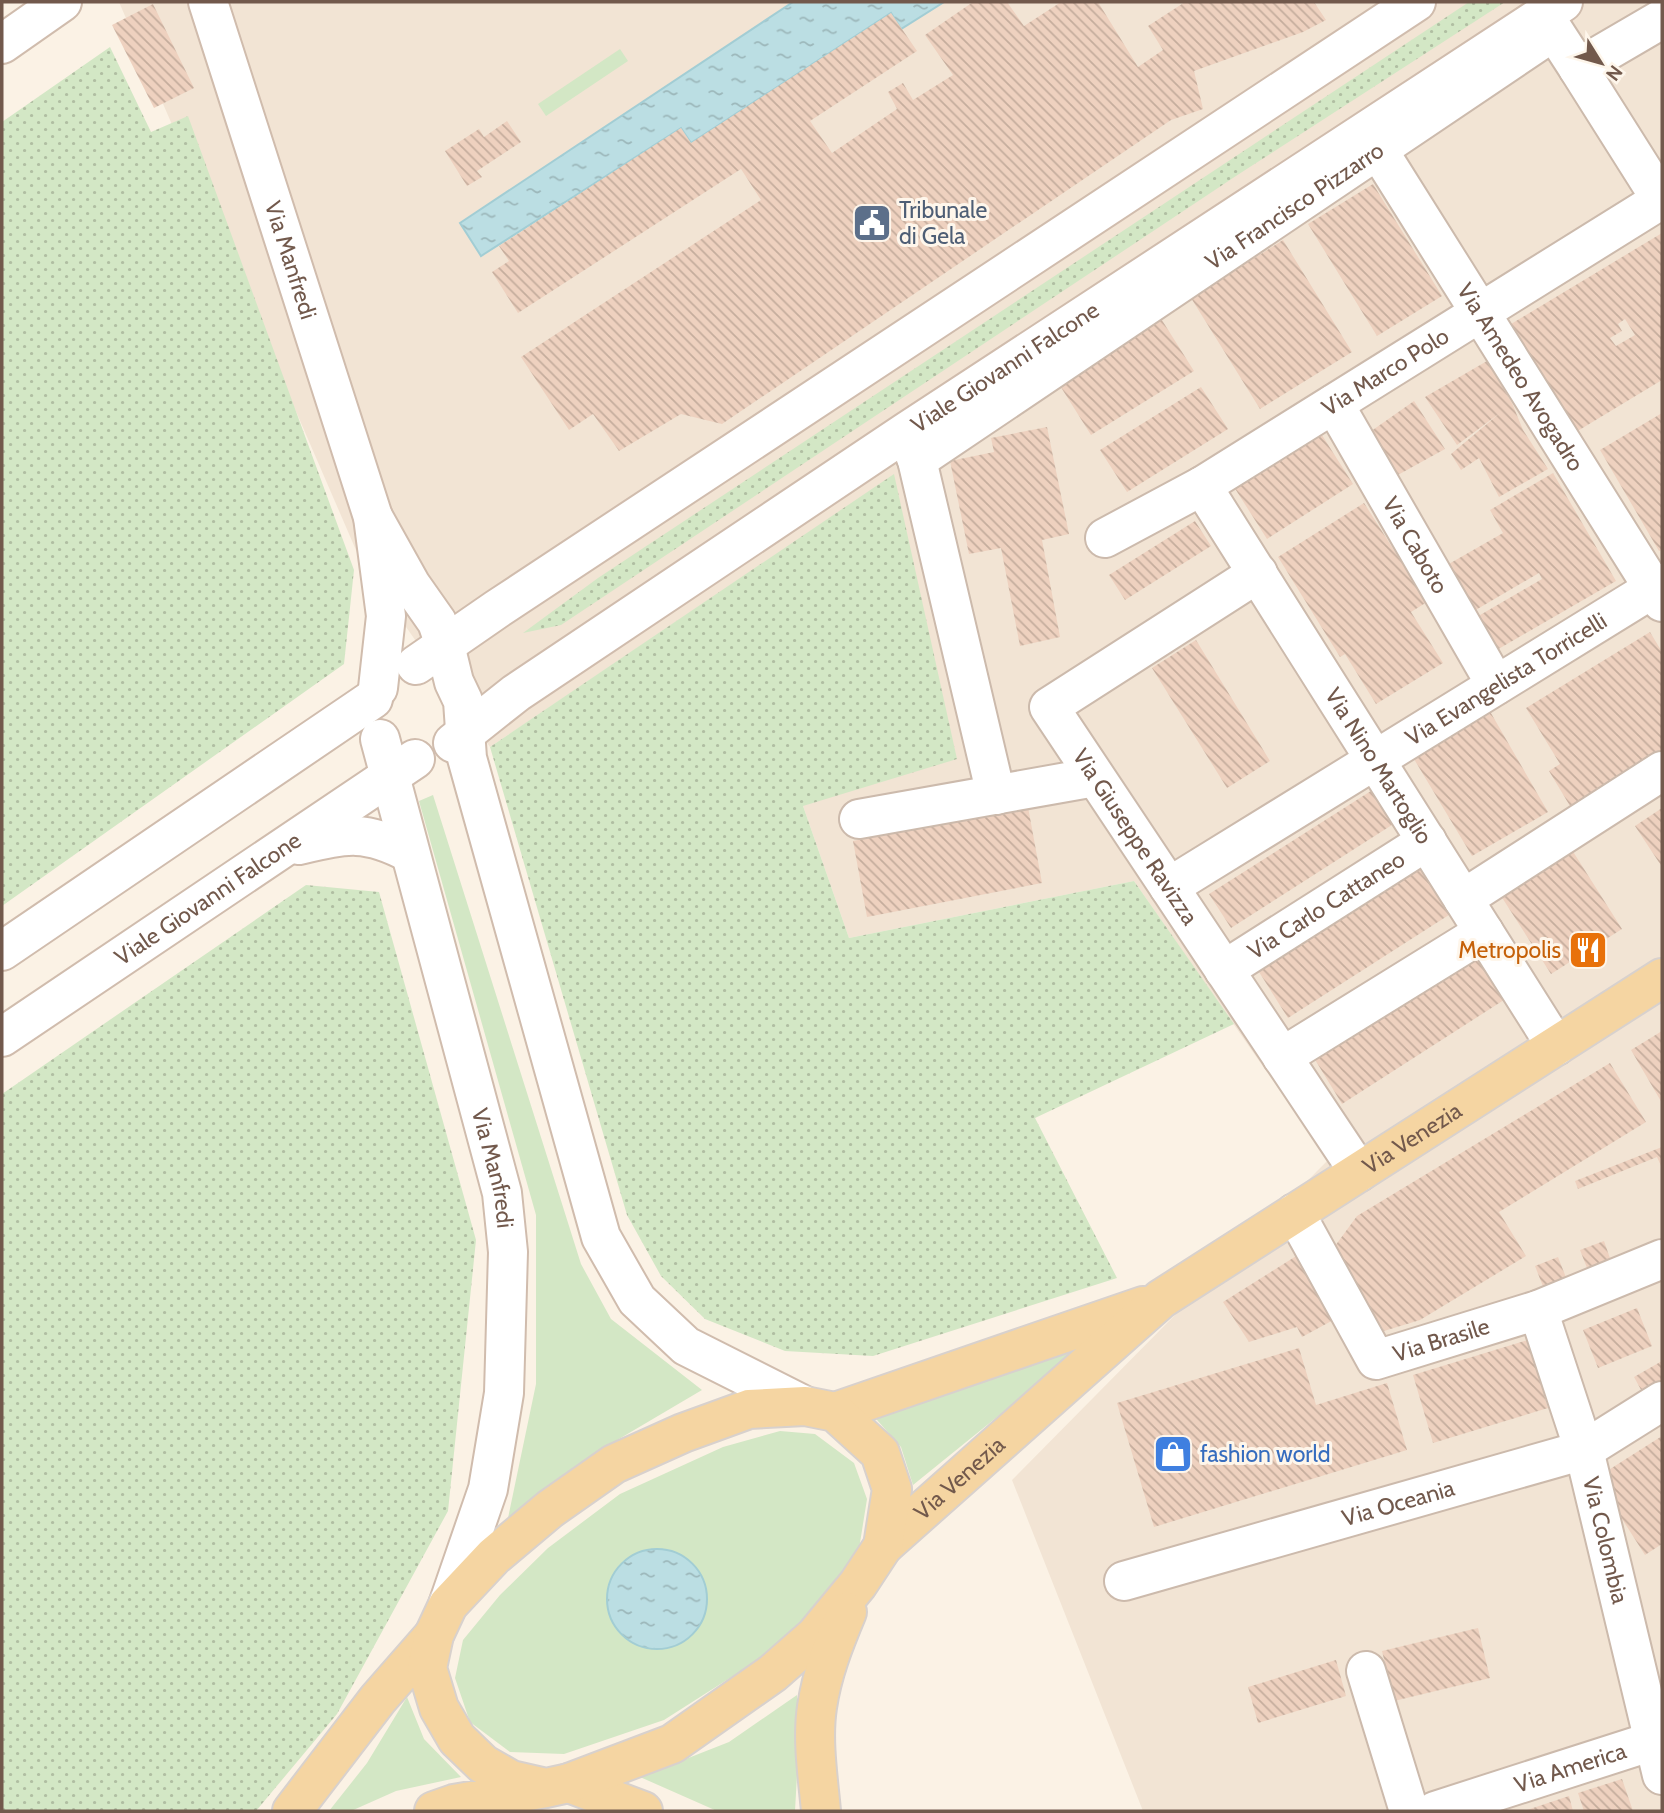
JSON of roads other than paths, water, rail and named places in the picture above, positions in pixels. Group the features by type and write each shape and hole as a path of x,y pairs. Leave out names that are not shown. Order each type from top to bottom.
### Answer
{"main road":[{"name":"Via Venezia","path":"883,1546 1161,1299 1662,978"},
{"name":"Via Venezia","path":"292,1811 378,1699 494,1556 550,1509 614,1464 683,1433 750,1409 820,1409 1161,1299"},
{"path":"434,1811 454,1804 557,1785 672,1744 781,1666 815,1636 858,1584 883,1546 892,1489 880,1453 820,1409"},
{"path":"821,1811 816,1709 827,1661 858,1584"},
{"path":"441,1620 427,1668 439,1709 457,1739 484,1764 511,1780 557,1785 643,1811"}],"street":[{"path":"2,44 62,2"},
{"name":"Via Manfredi","path":"208,2 373,517"},
{"path":"2,951 376,694 394,672 431,655 1416,2"},
{"name":"Viale Giovanni Falcone","path":"460,733 516,693 911,446 1563,2"},
{"path":"1662,19 1578,68 1662,200"},
{"name":"Via Francisco Pizzarro","path":"911,446 1378,150 1554,31 1578,68"},
{"name":"Via Amedeo Avogadro","path":"1378,150 1479,314 1659,591"},
{"name":"Via Marco Polo","path":"1105,538 1202,486 1662,200"},
{"name":"Via Caboto","path":"1334,404 1496,685"},
{"path":"911,446 996,795"},
{"name":"Via Nino Martoglio","path":"1202,486 1556,1046"},
{"path":"373,517 437,622 430,667 454,682 463,701 460,733 601,1237 637,1300 686,1346 820,1409"},
{"path":"373,517 386,616 376,694"},
{"name":"Via Giuseppe Ravizza","path":"1258,573 1049,707 1359,1172"},
{"name":"Via Evangelista Torricelli","path":"1168,887 1496,685 1659,591"},
{"path":"421,599 456,609 497,609"},
{"name":"Via Manfredi","path":"376,694 372,719 380,739 402,768 410,853 502,1194 508,1251 504,1393 488,1489 441,1620"},
{"path":"402,768 436,755 460,733"},
{"name":"Viale Giovanni Falcone","path":"2,1037 402,768"},
{"path":"1463,899 1662,771"},
{"path":"859,819 1095,777"},
{"path":"283,848 343,835 373,836 410,853"},
{"name":"Via Carlo Cattaneo","path":"1224,970 1427,841"},
{"path":"1282,1057 1484,932"},
{"name":"Via Brasile","path":"1295,1213 1376,1360 1538,1310 1662,1259"},
{"name":"Via Colombia","path":"1538,1310 1584,1450 1659,1750"},
{"name":"Via Oceania","path":"1124,1581 1584,1450 1662,1401"},
{"path":"1366,1671 1409,1811"},
{"name":"Via America","path":"1435,1811 1659,1750"}],"water":[{"path":"793,2 944,2 901,29 891,13 691,143 681,128 481,256 460,223"},
{"path":"657,1549 685,1557 699,1571 707,1599 699,1627 685,1641 657,1649 629,1641 615,1627 607,1599 615,1571 629,1557"}],"place":[{"name":"Tribunale di Gela","path":"872,223"},
{"name":"Metropolis","path":"1588,950"},
{"name":"fashion world","path":"1173,1454"}]}
